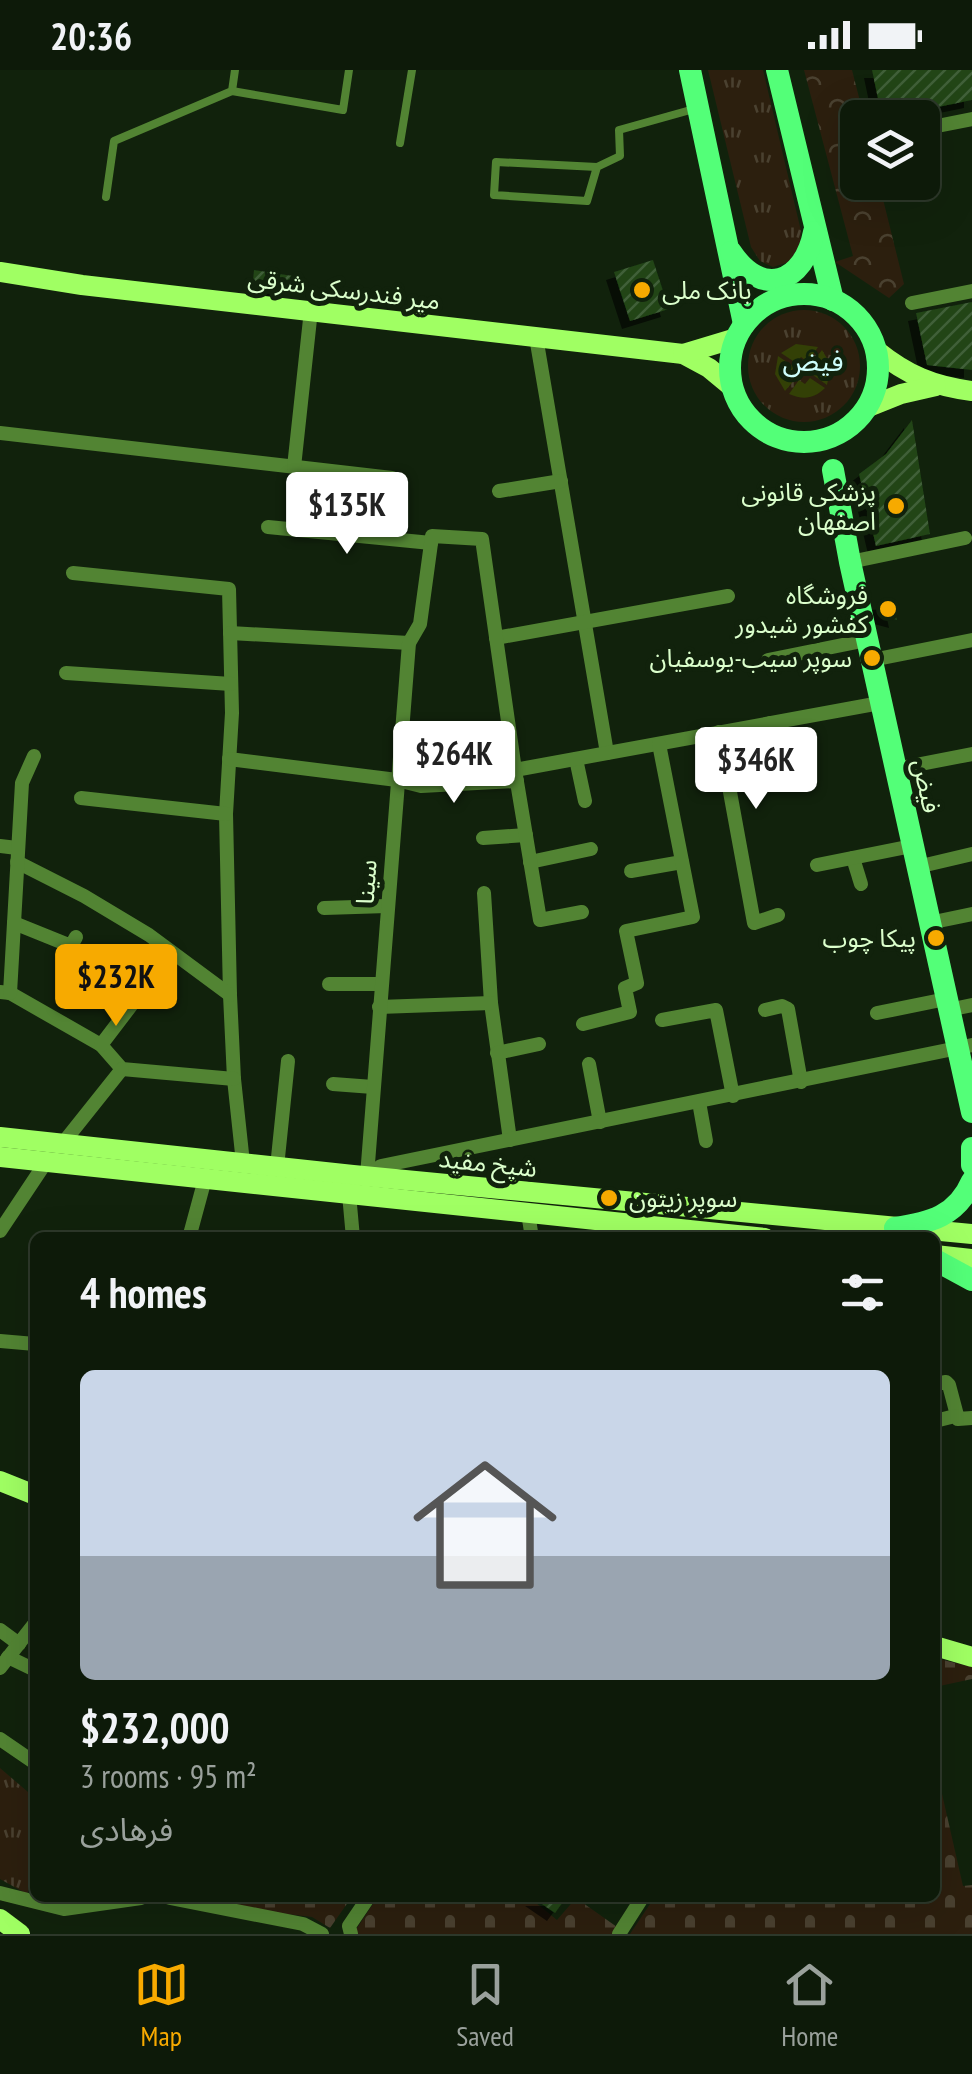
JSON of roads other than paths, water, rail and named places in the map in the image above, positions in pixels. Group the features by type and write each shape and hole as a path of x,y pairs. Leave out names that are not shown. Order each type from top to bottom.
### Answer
{"main road":[{"path":"690,70 728,246 740,331 729,370 738,403 759,428 790,441 833,470 877,380 876,350"},
{"path":"777,70 833,300"},
{"path":"728,246 749,273 775,280 799,269 807,258 814,228"},
{"name":"میر فندرسکی شرقی","path":"0,272 82,285 683,354"},
{"path":"683,354 740,331 756,312 784,297 801,294 833,300 856,315 876,350 902,371 936,386 972,391"},
{"path":"683,354 732,387"},
{"path":"790,441 826,439 900,394 936,386"},
{"name":"فیض","path":"833,470 947,1004 964,1047 972,1112"},
{"name":"شیخ مفید","path":"0,1137 972,1234"},
{"path":"972,1148 972,1165"},
{"name":"شیخ مفید","path":"0,1157 528,1213 598,1229 707,1232"},
{"path":"895,1228 927,1224 953,1210 972,1181"},
{"path":"666,1228 676,1218 674,1210 667,1206"},
{"path":"707,1232 700,1220 708,1210"},
{"path":"940,1257 972,1259"},
{"path":"940,1260 972,1280"},
{"path":"0,1480 30,1493"},
{"path":"940,1647 972,1657"},
{"path":"0,1919 20,1934"}],"street":[{"path":"940,125 972,119"},
{"path":"912,303 972,292"},
{"path":"294,467 311,310"},
{"path":"536,337 607,753"},
{"path":"0,433 392,478"},
{"path":"499,491 561,481"},
{"path":"268,527 432,539 482,538 540,920 582,912"},
{"path":"850,562 965,538"},
{"name":"سینا","path":"366,1176 408,643 420,624 432,539"},
{"path":"74,573 229,589 231,684 226,814 230,994 234,1079 244,1163"},
{"path":"496,638 728,596"},
{"path":"230,633 408,643"},
{"path":"768,660 972,640"},
{"path":"66,673 231,684"},
{"path":"230,758 420,786 516,775 576,758 880,702"},
{"path":"770,723 778,764"},
{"path":"719,732 754,923 778,915"},
{"path":"582,1024 630,1012 626,988 637,984 626,931 693,917 659,744"},
{"path":"895,769 972,754"},
{"path":"34,756 22,782 14,923 5,992 101,1045 122,1069 234,1079"},
{"path":"576,758 585,801"},
{"path":"81,798 226,814"},
{"path":"483,838 526,835"},
{"path":"0,846 149,934 230,994"},
{"path":"530,862 591,849"},
{"path":"817,865 853,858 972,854"},
{"path":"853,858 861,884"},
{"path":"631,872 682,862"},
{"path":"484,894 491,1003 510,1140"},
{"path":"324,908 387,906"},
{"path":"929,923 972,914"},
{"path":"14,923 71,946 76,937"},
{"path":"329,984 381,984"},
{"path":"101,1045 133,1003 110,986"},
{"path":"380,1007 491,1003"},
{"path":"878,1013 972,1004"},
{"path":"765,1010 782,1006 788,1009 801,1082"},
{"path":"662,1020 716,1010 733,1096"},
{"path":"497,1053 540,1044"},
{"path":"366,1176 381,1166 964,1047"},
{"path":"277,1167 288,1061"},
{"path":"589,1064 600,1122"},
{"path":"64,1144 122,1069"},
{"path":"333,1084 373,1086"},
{"path":"700,1102 706,1141"},
{"path":"0,1230 46,1162"},
{"path":"191,1232 205,1179"},
{"path":"349,1194 352,1232"},
{"path":"528,1213 531,1232"},
{"path":"0,1341 30,1344"},
{"path":"940,1383 949,1386 955,1416"},
{"path":"940,1419 972,1418"},
{"path":"0,1630 19,1644"},
{"path":"30,1630 4,1663 30,1669"},
{"path":"0,1739 30,1760"},
{"path":"0,1893 30,1900"},
{"path":"36,1902 64,1909 113,1902"},
{"path":"191,1902 304,1924 322,1934"},
{"path":"351,1934 349,1926 365,1902"},
{"path":"618,1934 639,1902"}],"lane":[{"path":"232,91 235,70"},
{"path":"106,197 114,141 232,91 343,110 349,70"},
{"path":"400,143 412,70"},
{"path":"596,167 587,201 494,194 496,162 596,167 620,156 619,130 698,108"}],"place":[{"name":"بانک ملی","path":"642,290"},
{"name":"پزشکی قانونی اصفهان","path":"896,506"},
{"name":"فروشگاه کفشور شیدور","path":"888,609"},
{"name":"سوپر سیب-یوسفیان","path":"872,658"},
{"name":"پیکا چوب","path":"936,938"},
{"name":"سوپر زیتون","path":"609,1198"}],"district":[{"name":"فیض","path":"813,360"}]}
